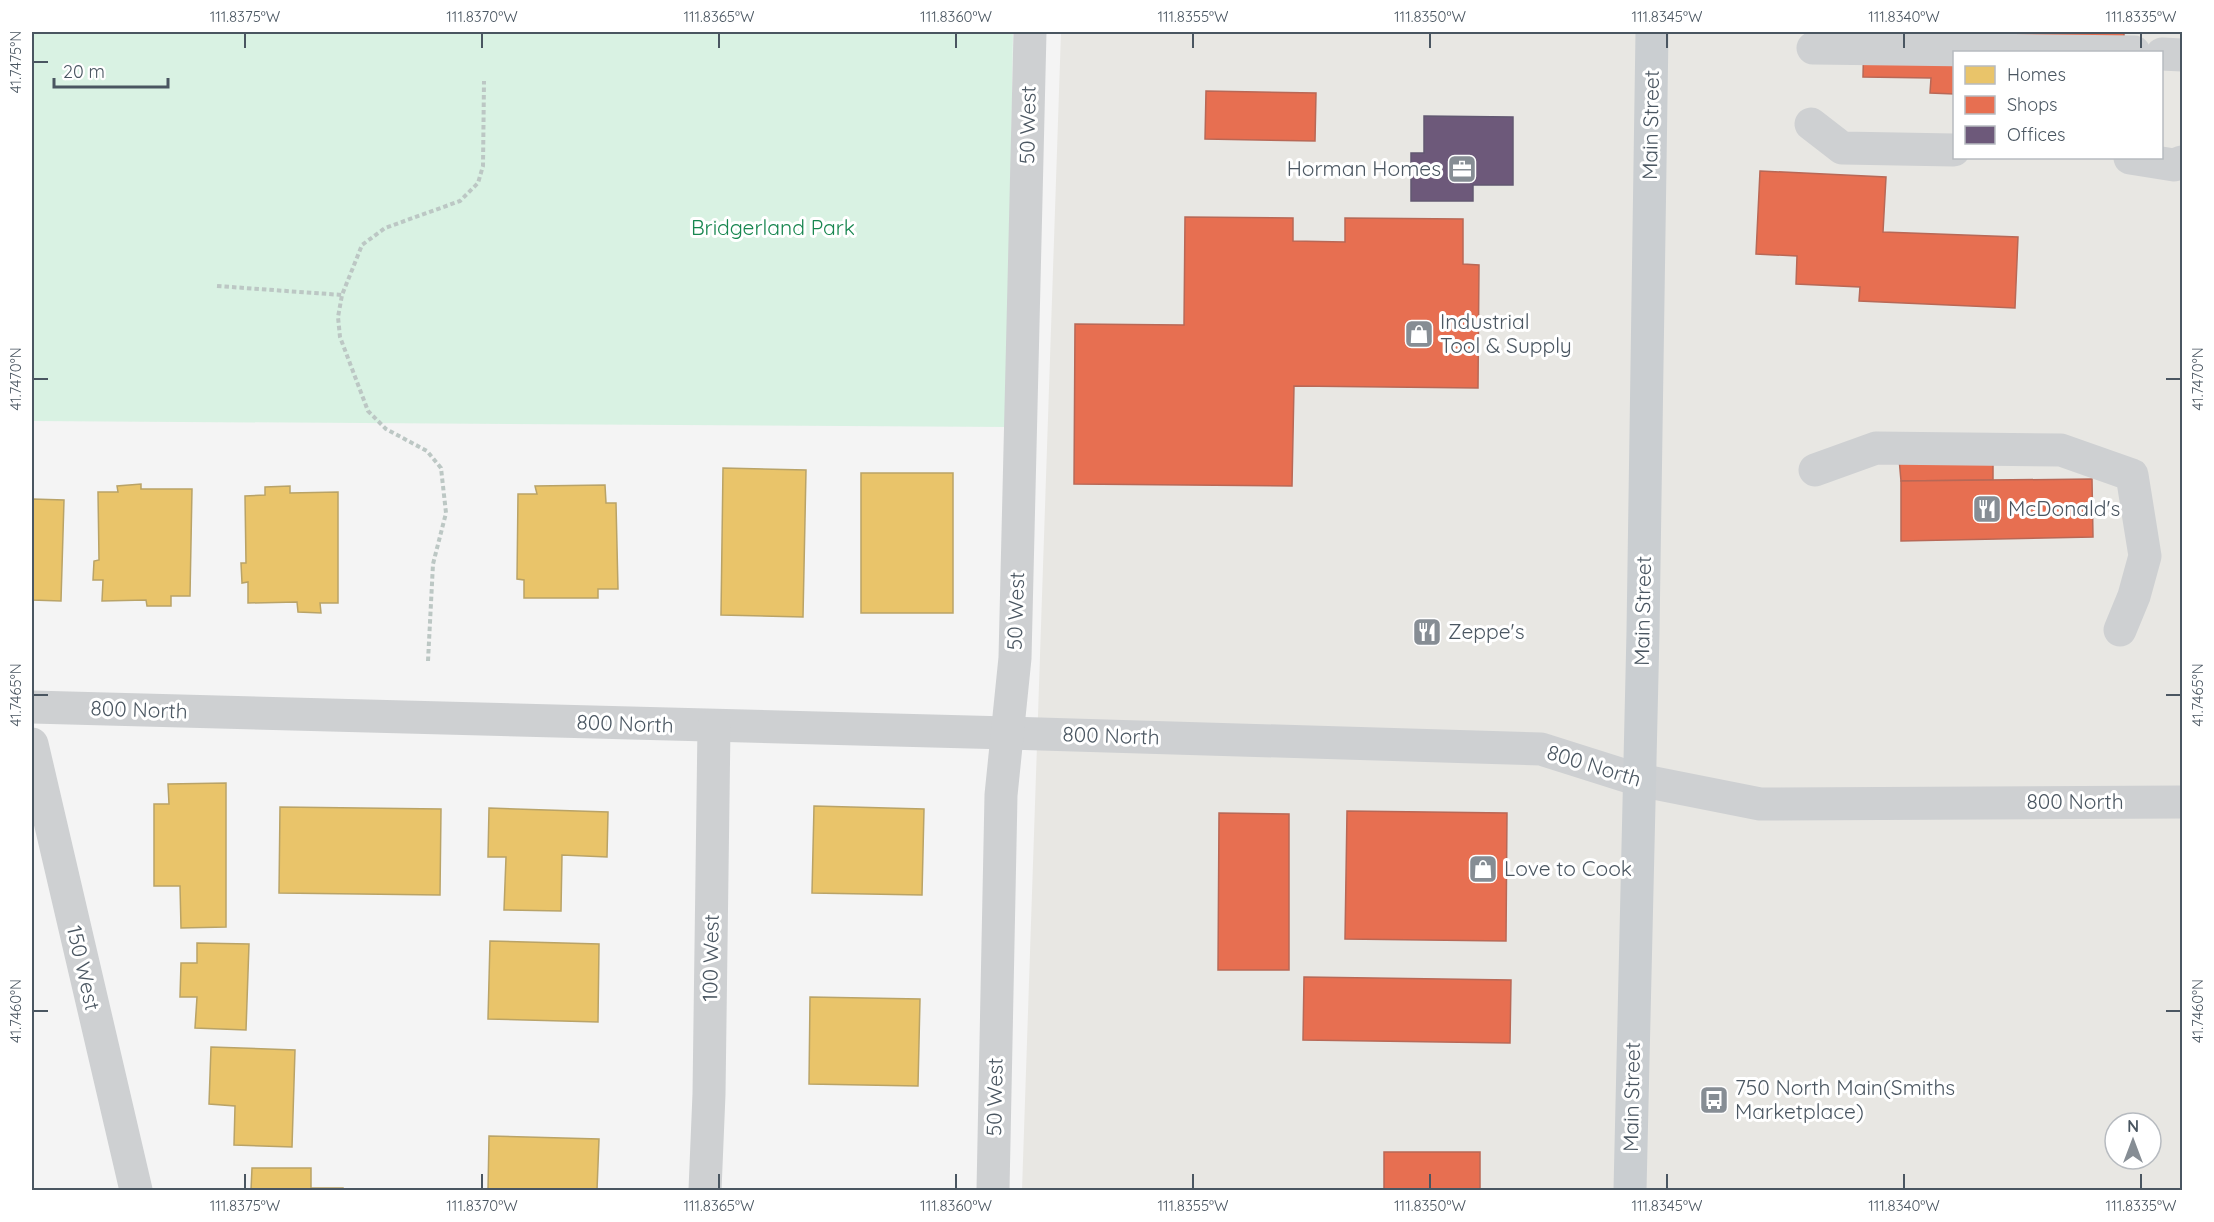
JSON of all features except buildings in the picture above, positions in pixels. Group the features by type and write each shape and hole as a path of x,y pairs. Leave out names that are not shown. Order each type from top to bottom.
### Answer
{"main road":[{"name":"Main Street","path":"1630,1191 1643,632 1652,32"}],"street":[{"name":"50 West","path":"993,1191 1001,795 1015,658 1030,32"},
{"path":"1813,48 2054,51"},
{"path":"2163,54 2182,55"},
{"path":"1811,124 1842,148 1953,150"},
{"path":"2136,159 2174,165 2182,162"},
{"path":"1815,470 1876,448 2061,450 2133,475 2145,556 2134,596 2120,630"},
{"name":"800 North","path":"32,707 1541,749 1639,780 1761,804 2182,802"},
{"name":"100 West","path":"705,1191 709,1094 714,726"},
{"name":"150 West","path":"32,744 136,1191"}],"path":[{"path":"428,661 433,564 446,513 441,468 427,451 386,429 368,411 340,338 338,317 342,295 362,245 385,228 460,201 478,183 483,166 484,81"},
{"path":"216,286 342,295"}],"shaded area":[{"path":"1061,32 2182,32 2182,1190 1022,1190"}],"green space":[{"name":"Bridgerland Park","path":"32,32 1013,32 1007,427 32,421"}],"place":[{"name":"Horman Homes","path":"1462,169"},
{"name":"Industrial Tool & Supply","path":"1419,334"},
{"name":"McDonald's","path":"1987,509"},
{"name":"Zeppe's","path":"1427,632"},
{"name":"Love to Cook","path":"1483,869"},
{"name":"750 North Main(Smiths Marketplace)","path":"1714,1100"}]}
